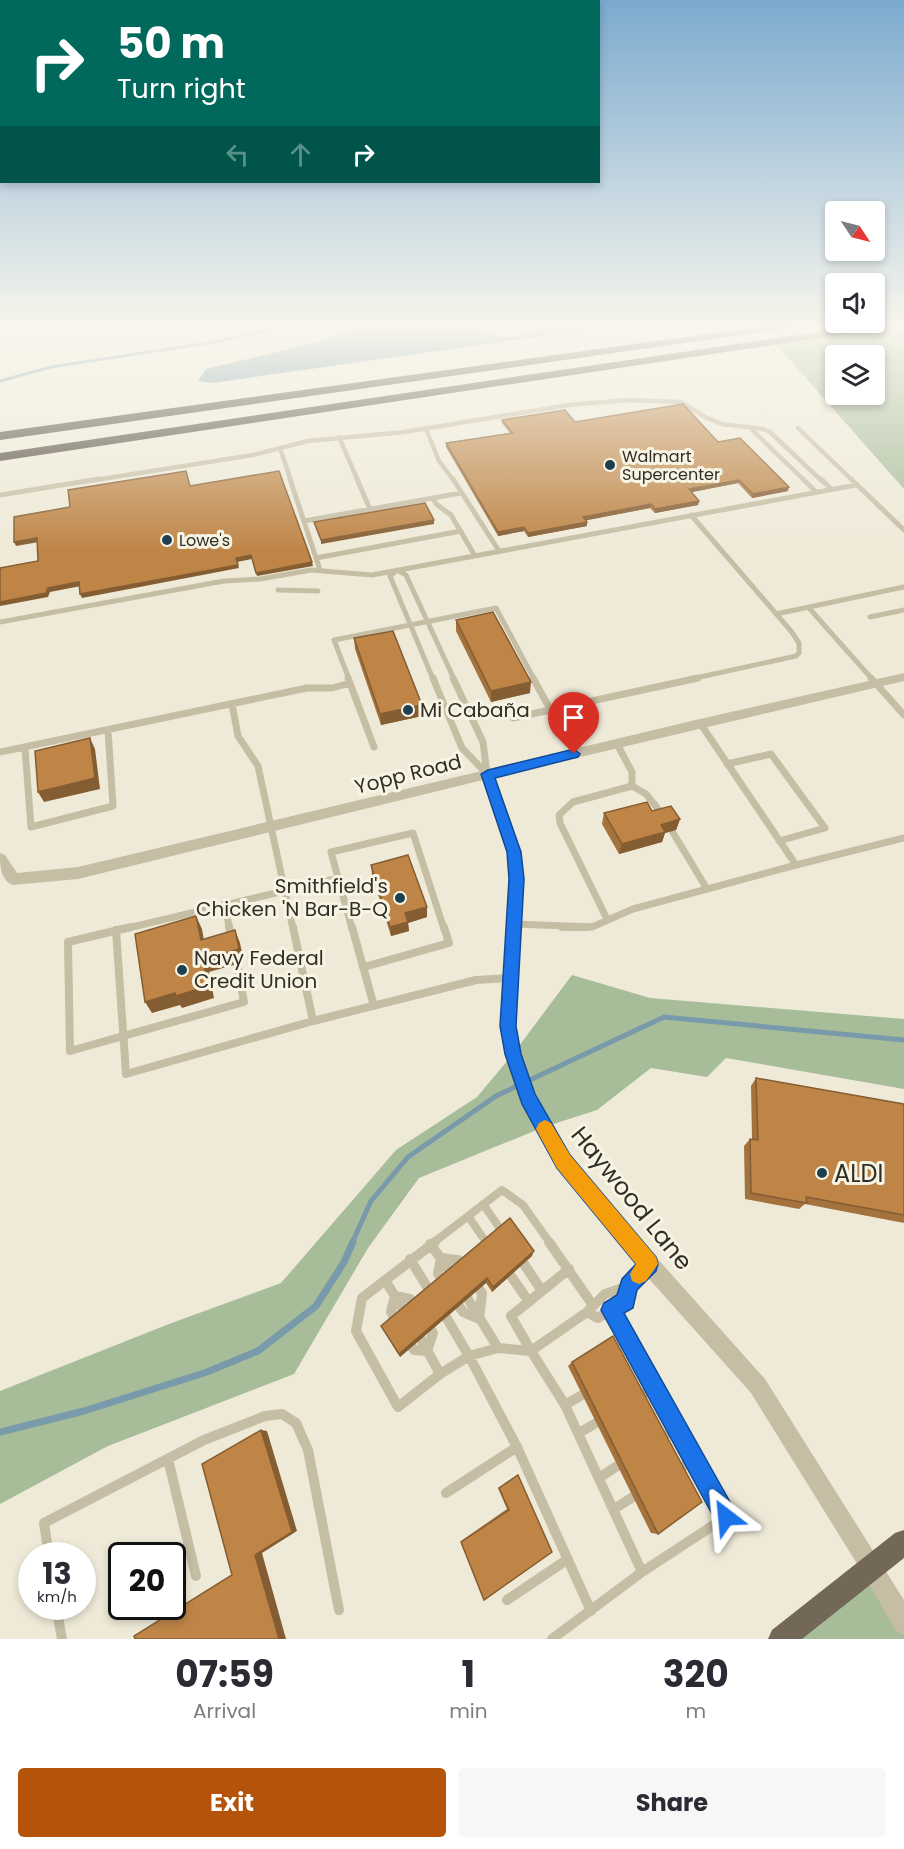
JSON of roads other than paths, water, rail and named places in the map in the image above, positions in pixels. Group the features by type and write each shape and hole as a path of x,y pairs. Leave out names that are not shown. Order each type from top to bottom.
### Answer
{"highway":[{"path":"0,436 260,399"},
{"path":"0,457 383,399"}],"main road":[{"path":"781,1639 904,1542"}],"street":[{"name":"Yopp Road","path":"0,859 13,879 78,873 700,723 904,677"},
{"name":"Haywood Lane","path":"488,774 514,852 516,879 508,1026 513,1054 528,1098 563,1162 649,1264 758,1386 872,1566 904,1623"}],"lane":[{"path":"0,495 253,455 308,441 426,429 569,405 628,400 681,402 707,418 738,427 770,432 831,489"},
{"path":"749,427 816,492"},
{"path":"798,428 904,530"},
{"path":"426,429 439,461 466,497 499,551"},
{"path":"339,438 370,509"},
{"path":"280,448 320,570"},
{"path":"0,622 224,581 260,579 300,571 320,570 372,575 856,485"},
{"path":"304,521 461,493"},
{"path":"433,498 436,504 451,515 475,556"},
{"path":"513,718 796,656 801,649 799,642 691,515"},
{"path":"316,558 461,531"},
{"path":"397,570 406,575 483,742 488,774"},
{"path":"397,570 390,576 462,748 488,774"},
{"path":"776,614 904,587"},
{"path":"278,590 318,591"},
{"path":"374,747 334,640 496,608 550,709"},
{"path":"809,608 904,714"},
{"path":"870,617 904,610"},
{"path":"0,752 307,688 332,688 350,683"},
{"path":"232,704 238,736 258,766 313,1021"},
{"path":"700,723 796,865"},
{"path":"25,748 31,827 113,807 108,730"},
{"path":"616,744 632,772 632,786"},
{"path":"727,764 771,754 825,828 779,841"},
{"path":"632,786 646,794 665,817"},
{"path":"607,919 560,823 560,815 567,804 623,791 632,786"},
{"path":"672,831 707,889"},
{"path":"364,967 449,943 413,833 331,852 374,1006"},
{"path":"514,924 591,927 633,909 904,838"},
{"path":"237,964 244,1002 70,1052 68,942 339,878"},
{"path":"224,904 233,944"},
{"path":"116,930 126,1074 313,1021 476,980 510,978"},
{"path":"628,1286 619,1286 590,1308 531,1351 498,1348 469,1356 440,1374 398,1407 356,1331 362,1299 410,1259 502,1190 523,1205 569,1269 590,1308 598,1318 626,1301 628,1286 649,1264"},
{"path":"483,1204 501,1230"},
{"path":"468,1216 486,1242"},
{"path":"430,1244 451,1272"},
{"path":"441,1258 458,1260 460,1264"},
{"path":"441,1258 438,1274 442,1280"},
{"path":"410,1259 429,1290"},
{"path":"524,1264 542,1291"},
{"path":"569,1269 511,1316 565,1405 642,1572"},
{"path":"510,1275 529,1302"},
{"path":"386,1280 404,1311"},
{"path":"479,1289 482,1293 480,1319"},
{"path":"395,1296 410,1299 413,1304"},
{"path":"395,1296 391,1312 395,1319"},
{"path":"468,1299 498,1348"},
{"path":"459,1306 463,1312 480,1319"},
{"path":"552,1639 642,1572 726,1517 654,1387 635,1363 611,1310"},
{"path":"446,1317 517,1448 591,1611"},
{"path":"427,1351 433,1333 431,1330"},
{"path":"421,1339 440,1374"},
{"path":"412,1347 414,1350 427,1351"},
{"path":"638,1398 654,1387"},
{"path":"565,1405 582,1395"},
{"path":"47,1542 44,1523 223,1431 267,1414 283,1413 294,1422 304,1437 308,1450 339,1610"},
{"path":"579,1433 596,1423"},
{"path":"660,1438 676,1428"},
{"path":"446,1493 517,1448"},
{"path":"168,1459 196,1576"},
{"path":"677,1470 694,1460"},
{"path":"599,1478 617,1466"},
{"path":"614,1509 633,1497"},
{"path":"507,1600 567,1559"},
{"path":"59,1620 62,1639"}],"waterway":[{"path":"352,1243 371,1201 408,1157 496,1096 664,1017 904,1040"},
{"path":"0,1432 84,1411 207,1372 258,1351 316,1306 344,1262 353,1242"}],"place":[{"name":"Walmart Supercenter","path":"610,465"},
{"name":"Lowe's","path":"167,540"},
{"name":"Mi Cabaña","path":"408,710"},
{"name":"Smithfield's Chicken 'N Bar-B-Q","path":"400,898"},
{"name":"Navy Federal Credit Union","path":"182,970"},
{"name":"ALDI","path":"822,1173"}]}
